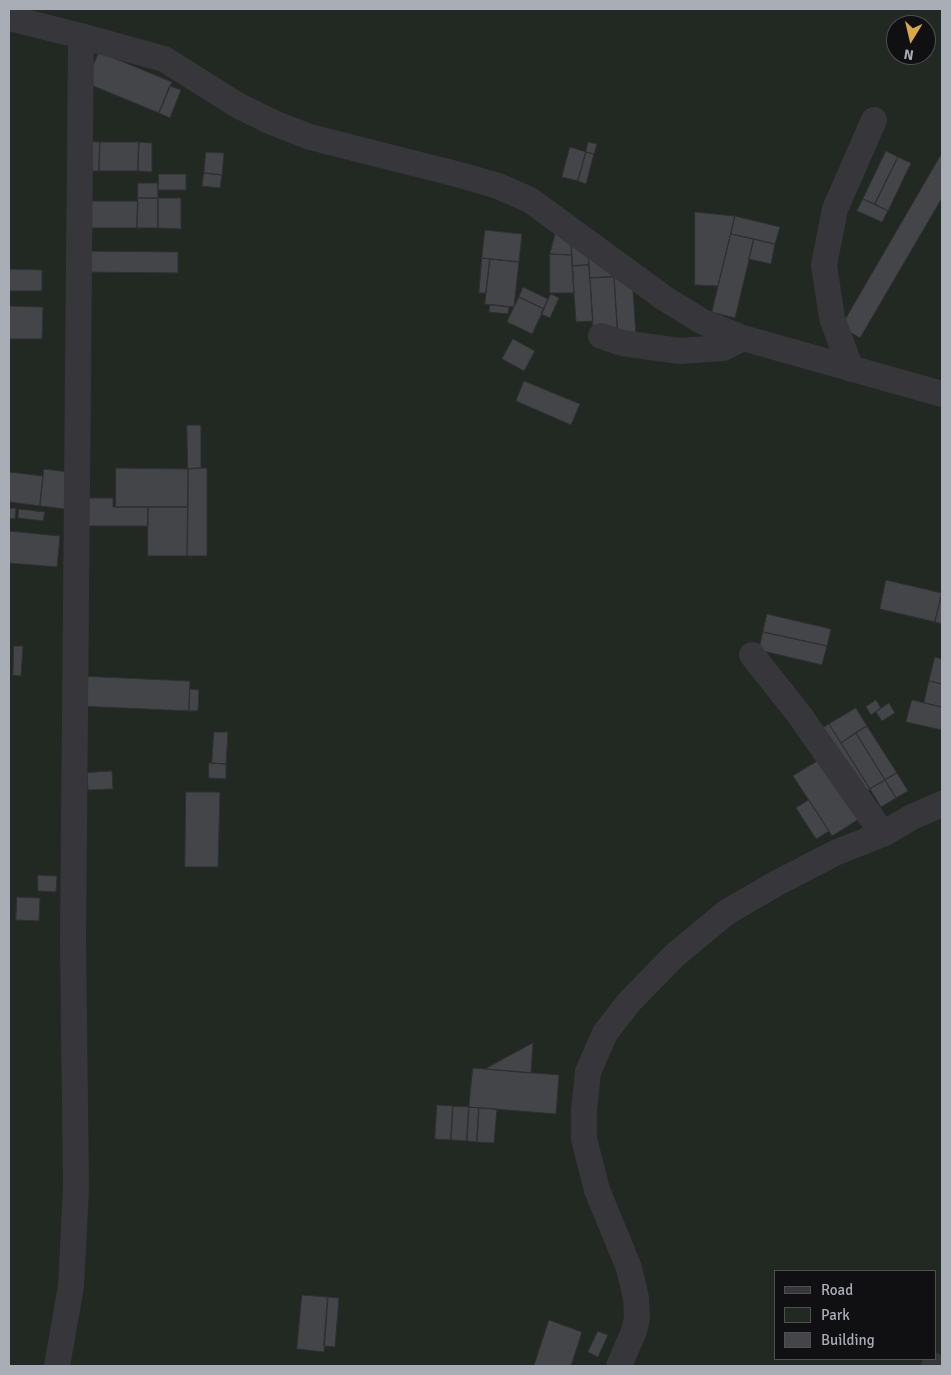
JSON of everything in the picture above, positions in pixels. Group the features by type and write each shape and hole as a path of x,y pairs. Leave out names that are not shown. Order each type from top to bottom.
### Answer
{"street":[{"path":"9,18 164,59 238,106 310,137 498,186 530,200 664,298 702,322 743,338 942,394"},
{"path":"57,1366 71,1286 76,1189 73,940 80,36"},
{"path":"851,369 832,318 824,265 835,209 874,120"},
{"path":"601,336 622,343 680,351 722,348 743,338"},
{"path":"752,655 798,714 883,834"},
{"path":"619,1366 638,1318 636,1298 629,1268 597,1190 584,1139 584,1110 588,1072 605,1032 630,1000 675,955 727,912 777,883 837,852 883,834 912,817 942,804"}],"green space":[{"path":"9,9 942,9 942,1366 9,1366"}],"building":[{"path":"99,52 172,82 159,113 86,83"},
{"path":"170,86 181,90 170,118 159,113"},
{"path":"83,141 100,142 99,171 83,171"},
{"path":"100,142 139,142 138,171 99,171"},
{"path":"139,142 152,143 152,172 138,171"},
{"path":"588,142 597,144 594,154 586,152"},
{"path":"570,147 586,152 578,181 562,177"},
{"path":"886,151 898,157 875,204 863,199"},
{"path":"206,152 224,153 222,175 204,173"},
{"path":"586,152 594,154 586,184 578,181"},
{"path":"942,153 942,198 860,338 841,327"},
{"path":"898,157 911,163 888,211 875,204"},
{"path":"204,173 222,175 220,188 202,186"},
{"path":"159,174 186,174 186,190 158,190"},
{"path":"138,183 158,183 158,198 138,198"},
{"path":"138,198 158,198 158,228 137,228"},
{"path":"158,198 181,198 181,229 158,228"},
{"path":"863,199 888,211 882,222 857,211"},
{"path":"88,201 138,201 137,228 88,228"},
{"path":"695,212 735,216 718,286 695,285"},
{"path":"735,216 780,227 775,244 731,234"},
{"path":"557,227 571,245 572,255 550,254"},
{"path":"485,230 522,234 519,262 482,258"},
{"path":"731,234 754,239 735,318 712,312"},
{"path":"754,239 775,244 771,264 749,259"},
{"path":"588,244 589,265 572,266 571,245"},
{"path":"588,248 632,276 590,278"},
{"path":"82,251 178,252 178,273 82,272"},
{"path":"550,254 572,255 574,293 550,293"},
{"path":"482,258 490,259 486,293 479,293"},
{"path":"490,259 519,262 514,307 485,304"},
{"path":"589,265 593,321 576,322 572,266"},
{"path":"9,269 42,270 42,291 9,291"},
{"path":"632,276 636,335 618,336 614,277"},
{"path":"614,277 617,328 593,330 590,278"},
{"path":"523,287 548,299 544,309 519,297"},
{"path":"551,294 559,298 550,318 541,314"},
{"path":"519,297 544,309 532,334 507,322"},
{"path":"490,305 509,307 508,314 489,312"},
{"path":"9,306 43,307 42,339 9,339"},
{"path":"513,339 535,351 524,371 502,359"},
{"path":"524,381 580,404 571,425 516,401"},
{"path":"187,425 201,425 201,468 188,469"},
{"path":"116,468 188,469 188,507 116,507"},
{"path":"207,468 207,556 187,556 188,469"},
{"path":"44,469 69,472 65,509 40,506"},
{"path":"9,472 43,476 40,506 9,502"},
{"path":"85,498 113,498 113,507 148,507 148,526 84,526"},
{"path":"148,507 188,507 187,556 148,556"},
{"path":"9,508 16,508 15,519 9,518"},
{"path":"19,509 45,512 43,521 18,518"},
{"path":"9,531 60,536 57,567 9,563"},
{"path":"886,580 942,593 935,622 880,609"},
{"path":"942,593 942,624 935,622"},
{"path":"767,614 831,629 827,646 763,632"},
{"path":"763,632 827,646 822,665 759,650"},
{"path":"14,646 23,646 21,676 13,675"},
{"path":"935,657 942,659 942,684 929,681"},
{"path":"79,676 190,681 189,711 78,706"},
{"path":"929,681 942,684 942,707 924,703"},
{"path":"190,689 199,690 198,711 189,711"},
{"path":"876,700 881,708 871,715 866,707"},
{"path":"912,700 942,707 942,730 906,722"},
{"path":"889,703 895,713 882,721 876,712"},
{"path":"856,708 867,726 841,743 829,724"},
{"path":"829,724 870,789 861,795 820,730"},
{"path":"867,726 897,773 885,780 856,733"},
{"path":"214,732 228,732 226,764 212,763"},
{"path":"856,733 885,780 870,789 841,743"},
{"path":"824,757 862,817 832,836 793,776"},
{"path":"209,763 226,764 226,779 209,778"},
{"path":"112,771 113,789 88,790 87,773"},
{"path":"897,773 908,791 896,798 885,780"},
{"path":"885,780 896,798 881,807 870,789"},
{"path":"186,792 220,792 218,867 185,867"},
{"path":"809,800 829,831 816,839 796,808"},
{"path":"38,875 57,876 56,892 38,891"},
{"path":"17,897 40,898 39,921 16,920"},
{"path":"533,1043 531,1073 485,1069"},
{"path":"473,1068 559,1075 556,1114 469,1107"},
{"path":"437,1105 453,1106 451,1140 435,1139"},
{"path":"453,1106 469,1107 467,1141 451,1140"},
{"path":"469,1107 479,1108 477,1142 467,1141"},
{"path":"479,1108 497,1109 494,1143 477,1142"},
{"path":"302,1295 328,1297 324,1352 297,1349"},
{"path":"328,1297 339,1298 335,1347 324,1346"},
{"path":"549,1320 582,1332 571,1366 534,1366"},
{"path":"598,1331 608,1335 598,1357 588,1352"}]}
